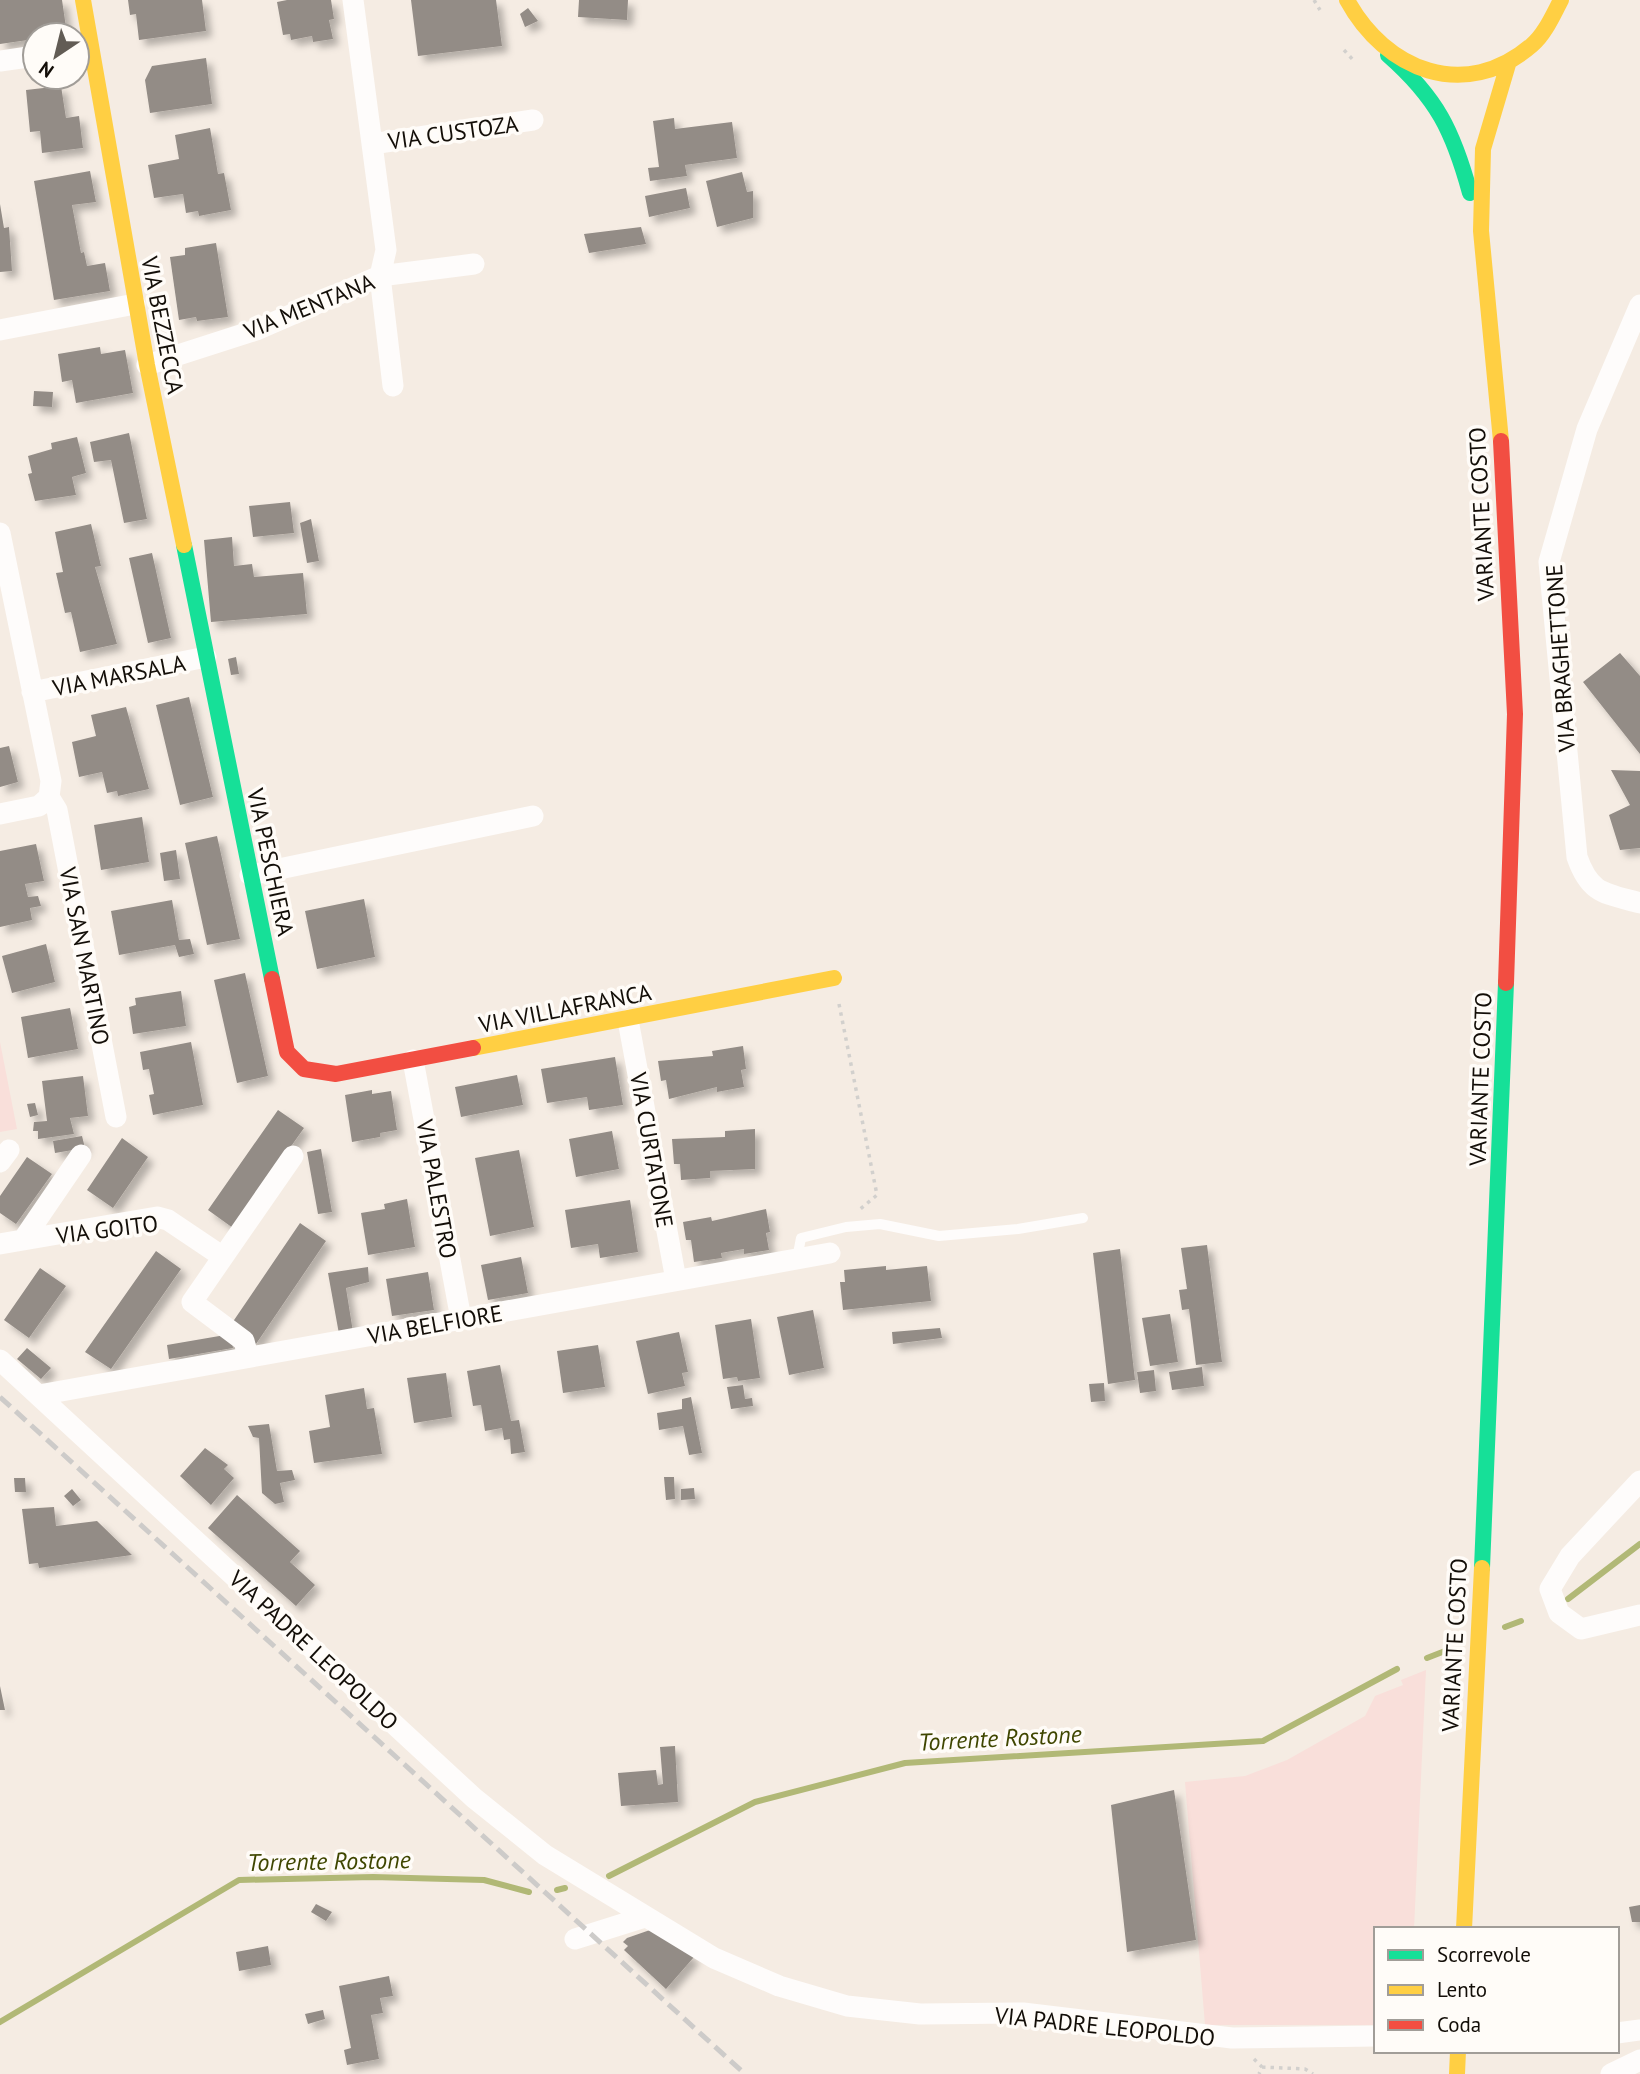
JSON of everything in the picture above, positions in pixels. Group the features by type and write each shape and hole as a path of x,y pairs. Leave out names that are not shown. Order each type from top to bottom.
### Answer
{"main road":[{"name":"VIA BEZZECCA","path":"83,0 83,21"},
{"path":"1347,0 1368,37 1432,95 1458,151 1481,231"},
{"path":"1388,55 1416,69 1447,75 1479,73 1509,61 1538,37 1550,23 1561,0"},
{"path":"1481,231 1483,149 1509,61"},
{"name":"VIA BEZZECCA","path":"91,84 206,657"},
{"name":"VARIANTE COSTO","path":"1464,1927 1499,1209 1515,714 1501,445 1481,231"},
{"name":"VIA PESCHIERA","path":"206,657 288,1052 304,1069"},
{"name":"VIA VILLAFRANCA","path":"304,1069 336,1074 628,1020 834,978"},
{"path":"1457,2074 1458,2053"}],"street":[{"name":"VIA CUSTOZA","path":"353,0 386,250 385,265 380,276 393,386"},
{"path":"0,61 21,58"},
{"name":"VIA CUSTOZA","path":"372,144 533,120"},
{"name":"VIA MENTANA","path":"147,365 256,330 380,276 474,264"},
{"path":"0,330 135,304"},
{"name":"VIA BRAGHETTONE","path":"1640,305 1587,429 1549,562 1577,857 1584,879 1602,892 1640,903"},
{"name":"VIA SAN MARTINO","path":"0,533 51,781 49,797 57,810 116,1117"},
{"name":"VIA MARSALA","path":"33,692 206,657"},
{"path":"0,814 38,806 49,797"},
{"path":"250,875 533,816"},
{"name":"VIA CURTATONE","path":"628,1020 676,1280"},
{"name":"VIA PALESTRO","path":"413,1060 461,1319"},
{"name":"VIA GOITO","path":"23,1240 81,1155"},
{"path":"248,1356 244,1341 192,1302 293,1156"},
{"name":"VIA GOITO","path":"0,1244 157,1217 168,1220 223,1256"},
{"name":"VIA BELFIORE","path":"39,1395 830,1253"},
{"name":"VIA PADRE LEOPOLDO","path":"0,1360 474,1798 545,1855 725,1963 779,1986 847,2006 920,2014 1023,2012 1232,2038 1374,2036"},
{"path":"1640,1480 1570,1556 1550,1589 1559,1613 1581,1629 1640,1615"},
{"path":"575,1939 645,1917"},
{"path":"1619,2033 1640,2030"},
{"path":"1611,2074 1640,2060"}],"lane":[{"path":"797,1259 802,1238 846,1227 880,1224 939,1236 1018,1229 1083,1218"}],"path":[{"path":"834,978 877,1195 855,1213 846,1227"},
{"path":"1262,2067 1305,2069 1313,2074"}],"shaded area":[{"path":"0,1042 17,1129 0,1132"},
{"path":"1426,1670 1414,1927 1374,1927 1374,2025 1205,2025 1185,1782 1245,1776 1287,1760 1365,1716 1375,1696 1403,1685 1401,1680"}],"building":[{"path":"0,0 62,0 65,21 21,21 21,41 0,44"},
{"path":"128,0 202,0 206,31 139,40 136,14 130,15"},
{"path":"331,0 334,19 329,20 333,39 313,42 312,36 291,40 290,34 283,35 277,2"},
{"path":"411,0 496,0 502,46 418,56"},
{"path":"579,0 628,0 627,20 578,17"},
{"path":"528,8 538,21 525,27 520,14"},
{"path":"206,58 212,104 150,113 145,80 152,66"},
{"path":"26,91 62,91 66,118 79,116 83,148 42,153 40,131 30,132"},
{"path":"674,118 675,129 732,122 737,158 685,165 687,176 650,181 648,168 659,167 653,121"},
{"path":"210,128 218,174 224,173 231,210 199,216 198,211 186,213 183,194 154,198 148,165 179,159 175,135"},
{"path":"90,171 96,202 72,205 81,253 84,252 87,266 105,263 110,291 54,300 34,181"},
{"path":"742,172 747,192 753,191 753,218 717,227 706,181"},
{"path":"686,188 690,208 649,217 645,196"},
{"path":"0,204 4,228 9,227 12,271 0,272"},
{"path":"641,227 646,244 589,253 584,234"},
{"path":"216,243 228,317 179,320 170,257 185,255 185,248"},
{"path":"100,347 101,354 125,350 133,393 76,403 72,380 62,382 58,354"},
{"path":"34,391 53,392 52,407 33,406"},
{"path":"129,433 147,519 124,523 111,460 94,462 90,442"},
{"path":"77,437 86,473 72,477 76,495 35,501 28,474 32,473 28,456 52,449 51,443"},
{"path":"290,502 294,533 253,537 249,506"},
{"path":"311,519 319,561 307,563 300,523"},
{"path":"91,524 101,566 95,567 117,644 80,652 71,612 65,613 56,573 63,572 55,532"},
{"path":"232,537 234,566 252,564 254,577 303,573 307,614 211,622 204,540"},
{"path":"152,553 171,638 148,643 129,558"},
{"path":"1620,653 1640,676 1640,754 1583,682"},
{"path":"236,657 239,674 231,675 228,659"},
{"path":"189,697 213,797 180,805 156,705"},
{"path":"126,707 149,789 118,796 117,791 107,793 102,772 79,777 72,742 96,736 91,715"},
{"path":"9,746 18,782 0,787 0,748"},
{"path":"1611,770 1640,771 1640,848 1620,850 1609,815 1630,805"},
{"path":"142,817 149,862 101,870 94,825"},
{"path":"217,836 240,939 207,945 185,843"},
{"path":"36,844 44,881 25,884 28,897 38,896 41,906 30,908 32,920 0,927 0,851"},
{"path":"176,850 180,879 164,881 160,853"},
{"path":"364,899 375,957 317,969 305,911"},
{"path":"172,900 179,940 190,939 194,954 179,957 175,945 119,955 111,911"},
{"path":"46,944 55,982 12,993 2,956"},
{"path":"245,973 268,1076 237,1083 214,980"},
{"path":"181,991 186,1026 133,1034 129,1007 136,1005 135,998"},
{"path":"70,1008 78,1049 28,1058 21,1017"},
{"path":"191,1042 203,1105 153,1115 149,1095 154,1094 149,1069 143,1070 140,1052"},
{"path":"743,1046 746,1069 741,1070 744,1087 717,1092 717,1087 669,1099 666,1080 661,1081 658,1061 713,1056 712,1051"},
{"path":"615,1057 623,1105 589,1110 587,1097 547,1103 541,1069"},
{"path":"517,1075 523,1105 461,1117 455,1087"},
{"path":"83,1076 88,1116 70,1118 74,1134 38,1139 38,1131 33,1131 34,1122 47,1121 42,1081"},
{"path":"372,1090 372,1094 391,1091 397,1130 380,1133 380,1137 352,1142 345,1095"},
{"path":"35,1103 38,1115 30,1117 27,1104"},
{"path":"278,1110 304,1128 233,1228 208,1210"},
{"path":"755,1129 755,1169 710,1171 710,1178 681,1180 680,1164 674,1164 672,1139 725,1137 725,1131"},
{"path":"612,1131 619,1169 576,1177 569,1139"},
{"path":"82,1136 85,1148 55,1153 53,1141"},
{"path":"122,1138 148,1157 113,1208 87,1190"},
{"path":"321,1149 332,1212 318,1214 307,1152"},
{"path":"519,1150 534,1227 490,1236 475,1158"},
{"path":"27,1157 52,1174 16,1224 0,1213 0,1196"},
{"path":"407,1199 415,1247 368,1255 361,1213 385,1209 384,1204"},
{"path":"630,1200 638,1252 600,1258 598,1244 571,1248 565,1210"},
{"path":"766,1209 770,1232 766,1233 769,1250 744,1254 744,1249 721,1253 722,1258 694,1262 691,1240 686,1240 683,1222 711,1217 712,1221"},
{"path":"300,1223 326,1241 256,1344 230,1326"},
{"path":"1207,1245 1222,1362 1196,1365 1189,1309 1182,1310 1179,1290 1187,1289 1181,1248"},
{"path":"1120,1249 1135,1380 1108,1384 1093,1253"},
{"path":"156,1251 181,1269 111,1369 85,1352"},
{"path":"521,1257 528,1293 488,1300 481,1265"},
{"path":"886,1266 886,1270 927,1266 931,1301 843,1310 840,1282 845,1282 844,1270"},
{"path":"368,1267 369,1282 346,1288 353,1332 339,1334 328,1273"},
{"path":"40,1268 66,1286 29,1338 4,1320"},
{"path":"428,1272 434,1310 392,1316 386,1279"},
{"path":"813,1310 824,1368 789,1375 777,1317"},
{"path":"1170,1314 1178,1362 1150,1366 1142,1318"},
{"path":"751,1319 760,1378 738,1381 737,1377 723,1379 715,1325"},
{"path":"940,1328 942,1338 893,1344 892,1332"},
{"path":"679,1332 688,1372 682,1373 685,1386 648,1394 636,1341"},
{"path":"231,1334 233,1348 169,1359 167,1345"},
{"path":"598,1345 605,1387 563,1393 557,1351"},
{"path":"27,1348 51,1368 41,1379 17,1359"},
{"path":"500,1365 511,1421 519,1420 525,1452 511,1454 510,1439 504,1440 502,1428 485,1431 481,1405 473,1406 467,1371"},
{"path":"1202,1367 1204,1386 1172,1390 1169,1372"},
{"path":"1154,1370 1156,1391 1140,1393 1137,1372"},
{"path":"446,1373 452,1417 414,1423 407,1378"},
{"path":"1104,1383 1105,1401 1091,1402 1089,1384"},
{"path":"743,1385 745,1399 752,1398 753,1406 731,1409 727,1387"},
{"path":"364,1388 367,1409 374,1408 382,1454 314,1463 309,1431 330,1427 325,1395"},
{"path":"691,1397 702,1453 689,1455 683,1426 659,1430 657,1413 682,1409 682,1399"},
{"path":"269,1424 277,1471 292,1470 295,1480 280,1483 284,1502 275,1504 262,1493 259,1438 253,1437 248,1426"},
{"path":"205,1448 228,1465 224,1469 234,1478 211,1505 180,1476"},
{"path":"664,1477 674,1477 675,1499 666,1500"},
{"path":"14,1478 25,1478 26,1492 15,1492"},
{"path":"694,1488 695,1499 681,1500 681,1489"},
{"path":"72,1489 81,1500 73,1506 64,1496"},
{"path":"237,1495 300,1551 290,1562 315,1585 296,1606 208,1528"},
{"path":"54,1507 56,1526 97,1521 132,1555 39,1568 38,1563 29,1564 22,1509"},
{"path":"0,1686 5,1710 0,1710"},
{"path":"675,1746 678,1802 621,1806 618,1773 656,1770 658,1785 663,1784 660,1747"},
{"path":"1174,1790 1196,1940 1127,1952 1111,1805"},
{"path":"316,1904 332,1912 326,1921 311,1912"},
{"path":"1640,1905 1640,1922 1632,1922 1629,1907"},
{"path":"650,1930 694,1957 666,1989 624,1950 628,1946 623,1942 627,1938"},
{"path":"268,1946 271,1965 239,1971 236,1952"},
{"path":"389,1976 393,1996 380,1998 383,2013 371,2015 379,2059 347,2065 344,2050 351,2048 339,1986"},
{"path":"323,2010 325,2019 308,2024 305,2014"}],"waterway":[{"name":"Torrente Rostone","path":"1568,1599 1640,1544"},
{"name":"Torrente Rostone","path":"1505,1627 1521,1621"},
{"name":"Torrente Rostone","path":"1427,1658 1445,1651"},
{"name":"Torrente Rostone","path":"609,1876 755,1802 905,1763 1263,1741 1397,1669"},
{"name":"Torrente Rostone","path":"0,2022 239,1880 373,1877 484,1880 529,1892"},
{"name":"Torrente Rostone","path":"557,1890 565,1888"}],"railway":[{"path":"0,1397 745,2074"}],"traffic: fast":[{"path":"1388,55 1419,86 1441,117 1457,151 1470,193"},
{"path":"184,545 272,979"},
{"path":"1482,1568 1506,983"}],"traffic: slow":[{"path":"83,0 147,365 184,545"},
{"path":"1347,0 1363,24 1383,45 1405,60 1429,70 1454,75 1480,72 1506,63 1532,45 1545,30 1561,0"},
{"path":"1501,441 1481,231 1483,149 1509,61"},
{"path":"473,1048 834,978"},
{"path":"1464,1927 1482,1568"},
{"path":"1457,2074 1458,2053"}],"traffic: jam":[{"path":"1501,441 1515,714 1506,983"},
{"path":"272,979 287,1052 304,1069 336,1074 473,1048"}]}
